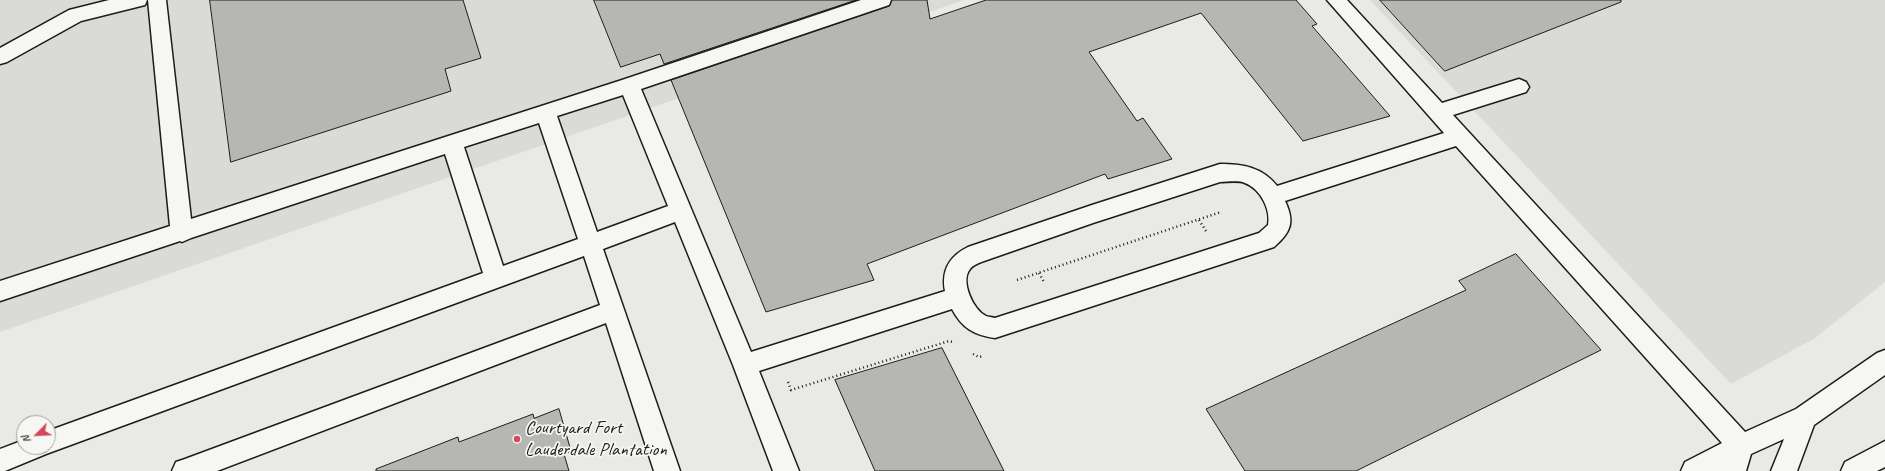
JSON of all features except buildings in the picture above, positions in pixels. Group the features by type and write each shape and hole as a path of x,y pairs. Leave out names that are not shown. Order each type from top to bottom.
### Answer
{"street":[{"path":"0,57 76,15 138,0"},
{"path":"157,0 182,233"},
{"path":"0,291 182,233 546,113 882,0"},
{"path":"1336,0 1741,446"},
{"path":"629,85 745,365 786,471"},
{"path":"1438,112 1519,87"},
{"path":"546,113 667,471"},
{"path":"1272,196 1460,136"},
{"path":"452,143 496,278"},
{"path":"1220,173 1240,173 1252,176 1259,181 1272,196 1280,212 1278,230 1266,240 995,328 977,323 964,309 958,297 954,278 962,262 976,254 1220,173"},
{"path":"56,440 681,211"},
{"path":"745,365 958,297"},
{"path":"185,471 613,310"},
{"path":"1694,471 1741,446 1805,417 1885,361"},
{"path":"1784,471 1805,417"},
{"path":"1733,471 1741,446"},
{"path":"1854,471 1885,453"},
{"path":"0,461 16,455"}],"path":[{"path":"1017,280 1222,212"}],"shaded area":[{"path":"0,0 964,0 0,332"},
{"path":"1370,0 1885,0 1885,282 1815,338 1731,384"}],"place":[{"name":"Courtyard Fort Lauderdale Plantation","path":"517,439"}]}
